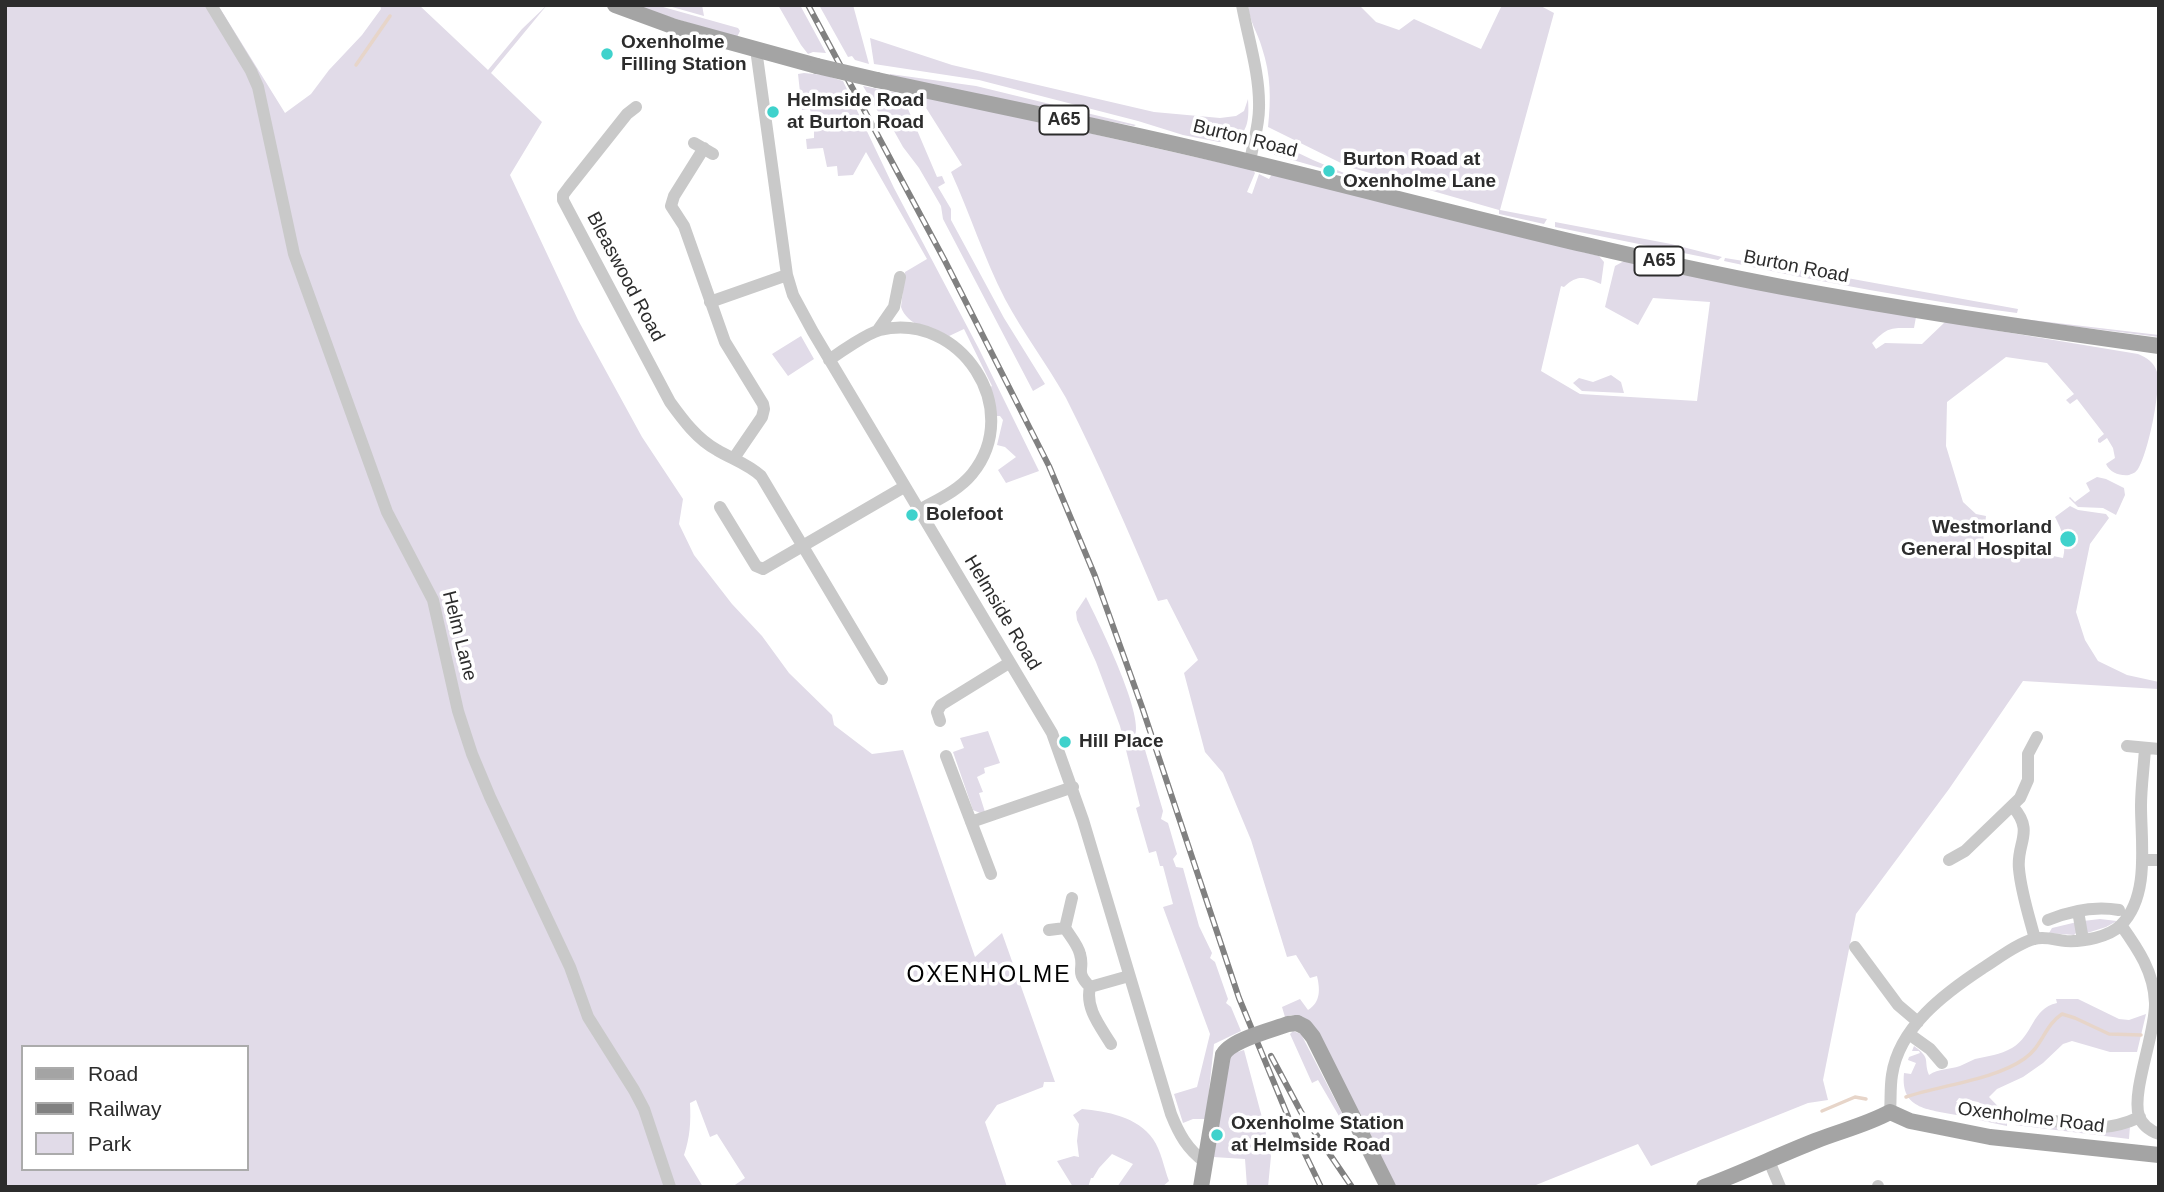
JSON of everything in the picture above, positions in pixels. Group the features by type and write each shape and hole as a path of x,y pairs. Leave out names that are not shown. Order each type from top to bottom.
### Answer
{"main road":[{"name":"Burton Road","path":"615,5 675,27 817,66 1250,162 1547,237 1781,286 1933,313 2159,346"},
{"path":"1201,1187 1224,1051 1233,1045 1297,1023 1305,1027 1313,1037 1388,1187"},
{"path":"1704,1187 1813,1142 1861,1126 1890,1112"},
{"name":"Oxenholme Road","path":"1890,1112 1910,1121 1990,1137 2159,1155"}],"street":[{"name":"Helm Lane","path":"211,5 258,87 294,254 387,512 433,600 458,711 472,754 560,946 588,1017 644,1109 670,1187"},
{"path":"1242,5 1259,88 1258,127 1250,162"},
{"name":"Helmside Road","path":"756,50 787,275 797,304 1052,733 1073,787 1177,1130 1191,1150 1205,1162"},
{"name":"Bleaswood Road","path":"636,107 627,114 569,187 563,200 676,410 690,428 709,445 748,465 761,476 803,546 868,668 882,680"},
{"path":"704,148 674,195 671,206 684,226 725,342 761,399 764,409 762,417 734,458"},
{"path":"710,302 787,275"},
{"path":"829,360 878,330 894,307 900,277"},
{"path":"894,307 904,328"},
{"path":"878,330 904,328 939,338 963,354 978,372 990,405 990,433 986,448 972,474 961,485 919,510"},
{"path":"720,507 759,569 763,569 904,487"},
{"path":"940,722 937,712 941,705 1009,663"},
{"path":"1949,860 1965,851 2013,807 2026,787 2028,754 2037,737"},
{"path":"1890,1112 1892,1073 1901,1048 1918,1022 1944,997 2004,954 2035,939 2046,937 2068,941 2083,940 2107,933 2121,925 2138,893 2141,879 2141,804 2152,748 2127,746"},
{"path":"946,756 991,874"},
{"path":"971,822 1073,787"},
{"path":"2013,807 2025,828 2018,867 2035,939"},
{"path":"2142,860 2159,860"},
{"path":"1072,898 1065,928 1080,954 1082,978 1090,987"},
{"path":"2048,920 2078,911 2119,910"},
{"path":"2078,911 2083,940"},
{"path":"2121,925 2146,963 2157,1006 2140,1090 2140,1117 2145,1125 2159,1134"},
{"path":"1049,930 1065,928"},
{"path":"1855,947 1898,1005 1918,1022"},
{"path":"1090,987 1129,976"},
{"path":"1090,987 1088,995 1092,1013 1110,1045"},
{"path":"1909,1034 1930,1049 1942,1063"},
{"path":"2019,1119 2046,1118 2075,1126 2103,1128 2122,1125 2140,1117"},
{"path":"1769,1161 1780,1187"}],"green space":[{"path":"5,5 218,5 285,113 311,94 362,35 381,9 380,5 419,5 488,70 522,29 547,5 491,73 542,122 510,175 578,320 642,437 683,499 679,524 694,555 732,604 762,636 789,673 832,715 834,725 872,754 903,750 975,957 1002,933 1055,1082 1044,1082 1043,1087 997,1105 985,1122 1007,1187 732,1187 745,1178 717,1134 710,1137 696,1100 690,1103 690,1129 684,1155 703,1187 5,1187"},
{"path":"631,5 656,5 738,28 740,31 737,37 734,37"},
{"path":"665,5 702,5 704,16"},
{"path":"778,5 800,5 826,53 808,54"},
{"path":"819,5 853,5 869,64 855,60 852,56 848,57"},
{"path":"1248,5 1359,5 1376,22 1399,30 1414,19 1481,49 1502,5 1539,5 1554,13 1500,210 1547,219 1544,224 1499,214 1499,210 1349,167 1268,127 1269,77"},
{"path":"677,37 712,46 712,48 677,47"},
{"path":"870,38 952,65 1154,112 1220,118 1236,116 1244,111 1248,99 1247,123 1235,141 1219,142 1183,135 979,80 874,64"},
{"path":"798,74 843,81 894,188 979,349 1039,471 1006,483 998,470 1016,457 1005,447 997,445 1003,420 1000,416 994,416 989,388 992,386 964,329 947,337 920,326 904,313 901,307 905,272 927,259 866,152 853,175 838,176 837,166 827,167 823,148 807,149 806,139 814,138 814,130 822,128 821,119 812,120 810,109 802,110"},
{"path":"890,74 976,86 1136,125 1028,106"},
{"path":"863,86 898,93 900,101 907,100 908,109 937,177 942,176 945,183 938,187 951,209 951,220 1004,318 1045,384 1033,391 943,219 941,206 919,168 889,122 880,115"},
{"path":"924,96 1253,170 1255,173 1247,192 1252,194 1259,174 1269,179 1272,174 1599,256 1604,262 1601,284 1581,278 1561,286 1541,371 1580,394 1697,401 1710,302 1653,298 1638,325 1605,307 1615,266 1624,261 1916,317 1914,328 1895,328 1882,333 1872,343 1876,349 1885,343 1922,344 1945,322 2138,354 2150,361 2156,369 2158,381 2146,450 2138,469 2129,475 2113,472 2108,467 2106,464 2115,458 2113,448 2107,438 2098,442 2104,434 2077,399 2070,404 2066,400 2074,394 2047,363 2006,357 1947,402 1946,446 1963,502 1976,514 1986,516 1983,542 2063,558 2063,537 2055,517 2070,506 2078,510 2106,514 2109,518 2090,544 2076,612 2085,640 2098,661 2127,675 2159,682 2158,689 2023,681 1949,789 1856,914 1823,1080 1828,1100 1808,1103 1651,1166 1638,1144 1531,1187 1396,1187 1301,1017 1285,1017 1282,1007 1300,999 1308,1010 1312,1007 1319,990 1317,976 1310,978 1296,955 1287,957 1251,840 1223,773 1205,752 1184,673 1198,660 1167,599 1158,601 1066,398 997,283 951,172 962,165 923,103"},
{"path":"1273,141 1356,178 1275,155 1270,151"},
{"path":"1555,222 1671,244 1722,257 1718,260 1555,227"},
{"path":"1725,258 2018,309 2017,313 1870,290 1724,261"},
{"path":"2023,320 2159,335 2159,337"},
{"path":"801,336 814,359 788,376 772,354"},
{"path":"1611,375 1621,382 1624,393 1582,391 1573,383 1579,378 1593,382"},
{"path":"2097,477 2124,488 2125,495 2116,515 2103,508 2078,507 2069,498 2075,502 2090,491 2086,483"},
{"path":"1086,597 1127,689 1136,725 1135,736 1143,743 1163,811 1161,819 1168,823 1177,854 1173,859 1176,867 1183,868 1199,926 1212,953 1210,958 1215,962 1228,999 1226,1003 1231,1007 1241,1031 1214,1044 1206,1119 1193,1119 1183,1123 1174,1094 1197,1087 1210,1034 1163,907 1173,904 1156,851 1149,853 1136,808 1140,806 1120,726 1077,620 1076,612"},
{"path":"988,731 1000,763 984,768 985,773 977,777 983,792 979,793 985,812 980,813 973,810 953,752 964,748 960,738"},
{"path":"2083,921 2117,921 2087,933"},
{"path":"2077,922 2077,932 2074,935 2049,933 2052,928"},
{"path":"2056,999 2078,999 2119,1019 2129,1020 2146,1014 2137,1052 2110,1052 2072,1041 2063,1044 2043,1063 2023,1077 1997,1089 1989,1097 2010,1119 1978,1102 1959,1098 1956,1102 1964,1104 1961,1116 1919,1106 1907,1095 1904,1073 1911,1074 1916,1063 1908,1060 1920,1053 1912,1051 1914,1046 1920,1050 1925,1057 1929,1075 1998,1054 2019,1043 2037,1016 2057,1003"},
{"path":"1293,1031 1301,1034 1346,1121 1343,1123 1318,1080 1312,1083 1290,1034"},
{"path":"1244,1050 1271,1156 1268,1187 1247,1187 1245,1159 1213,1157 1230,1057 1231,1054"},
{"path":"1082,1109 1121,1116 1147,1131 1158,1148 1169,1181 1162,1187 1117,1187 1133,1164 1112,1154 1091,1178 1088,1187 1073,1187 1057,1161 1079,1157 1079,1124 1073,1115"},
{"path":"1979,1109 2007,1123 2007,1126 1974,1119"},
{"path":"2019,1123 2084,1132 2130,1126 2129,1139 2015,1125"}],"waterway":[{"path":"356,65 390,16"},
{"path":"1906,1097 1983,1077 2012,1066 2030,1054 2051,1024 2062,1014 2109,1034 2141,1035"},
{"path":"1822,1111 1855,1097 1866,1099"}],"railway":[{"path":"808,5 945,261 1049,466 1095,576 1142,707 1239,998 1294,1131 1321,1187"},
{"path":"1271,1056 1301,1112 1352,1187"}],"place":[{"name":"Oxenholme Filling Station","path":"607,54"},
{"name":"Helmside Road at Burton Road","path":"773,112"},
{"name":"Burton Road at Oxenholme Lane","path":"1329,171"},
{"name":"Bolefoot","path":"912,515"},
{"name":"Westmorland General Hospital","path":"2068,539"},
{"name":"Hill Place","path":"1065,742"},
{"name":"Oxenholme Station at Helmside Road","path":"1217,1135"}],"district":[{"name":"OXENHOLME","path":"989,976"}]}
